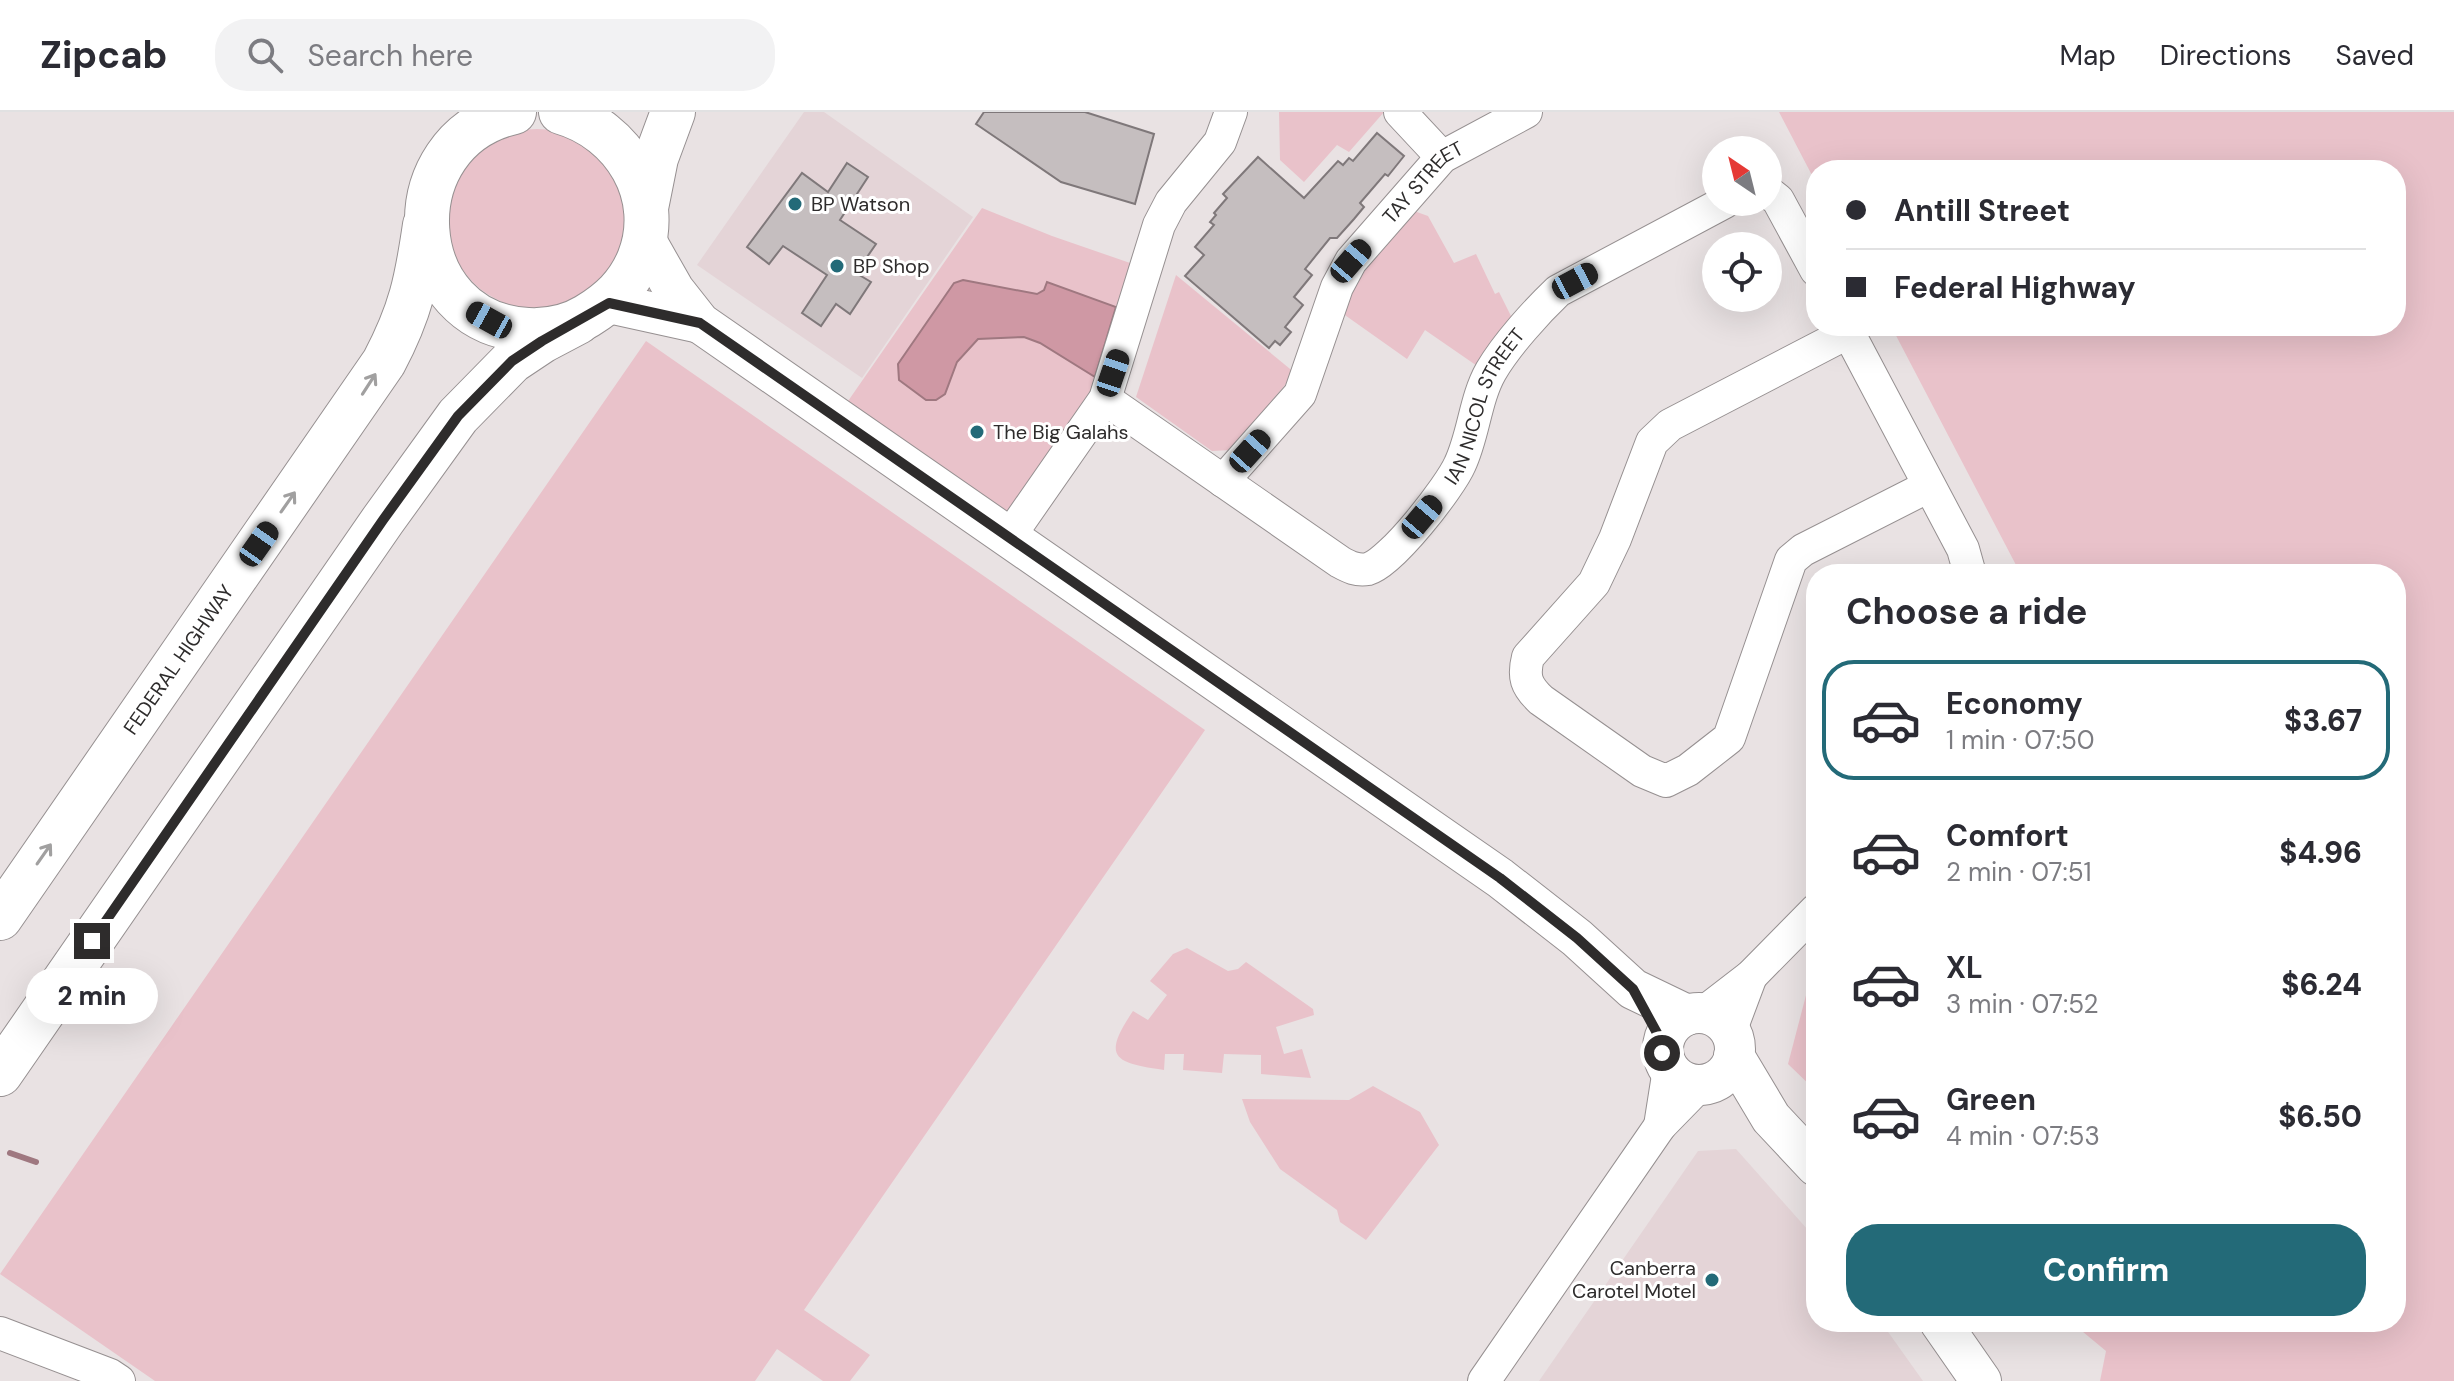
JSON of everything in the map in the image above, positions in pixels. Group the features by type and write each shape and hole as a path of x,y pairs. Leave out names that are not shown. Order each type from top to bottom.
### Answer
{"highway":[{"path":"561,112 597,127 625,153 635,170 646,223"},
{"path":"0,1074 450,426 512,361 593,312 632,274 646,223 656,158 673,112"},
{"name":"FEDERAL HIGHWAY","path":"0,918 384,362 403,327 416,288 429,192 445,157 469,132 508,113"},
{"path":"425,225 431,257 439,274 461,302 475,312 504,326 549,329 593,312"}],"main road":[{"path":"646,223 675,292 700,323 1500,878 1577,938 1771,1118 1806,1155"},
{"path":"593,312 700,323"},
{"path":"1947,1332 1981,1381"}],"street":[{"path":"1009,537 1105,399 1159,225 1171,202 1220,142 1231,112"},
{"path":"1400,112 1442,157"},
{"name":"TAY STREET","path":"1223,481 1300,394 1337,287 1351,261 1442,157 1526,112"},
{"path":"1782,207 1806,252"},
{"name":"IAN NICOL STREET","path":"1105,399 1340,562 1356,570 1374,567 1394,551 1452,479 1466,449 1481,395 1492,369 1544,304 1575,281 1702,214"},
{"path":"1834,336 1670,425 1652,442 1615,539 1594,583 1528,657 1525,670 1527,686 1541,700 1642,771 1666,781 1688,770 1729,738 1791,560 1803,550 1929,486"},
{"path":"1851,336 1963,549 1967,564"},
{"path":"1484,1381 1660,1126 1699,1050 1751,976 1806,920"},
{"path":"0,1333 119,1381"}],"shaded area":[{"path":"804,112 824,112 973,217 862,378 697,265"},
{"path":"1279,112 1384,112 1349,152 1337,145 1304,182 1280,160"},
{"path":"1779,112 2454,112 2454,1381 2100,1381 2106,1351 2083,1332 2406,1332 2406,564 2015,564 1896,336 2406,336 2406,160 1806,160 1806,164"},
{"path":"537,129 571,136 587,144 600,156 612,169 620,185 627,219 620,253 612,269 600,282 587,294 571,302 537,309 503,302 487,294 474,282 462,269 454,253 447,219 454,185 462,169 474,156 487,144 503,136"},
{"path":"982,208 1133,264 1090,393 1008,514 846,404"},
{"path":"1414,211 1428,216 1454,263 1476,254 1495,294 1499,292 1514,322 1483,370 1425,330 1407,359 1342,313 1353,283"},
{"path":"1176,275 1295,373 1231,450 1212,451 1136,397"},
{"path":"963,280 1037,294 1044,290 1047,282 1116,307 1095,377 1040,343 1024,337 978,339 957,362 945,394 936,400 926,400 899,380 898,364 954,283"},
{"path":"646,341 1205,730 804,1310 870,1355 850,1381 823,1381 777,1349 755,1381 155,1381 0,1274"},
{"path":"1187,948 1228,971 1238,969 1246,962 1313,1009 1314,1015 1276,1027 1284,1054 1302,1049 1311,1078 1261,1074 1261,1055 1224,1054 1222,1073 1183,1070 1184,1054 1165,1054 1164,1070 1133,1064 1118,1055 1118,1039 1133,1011 1148,1020 1167,995 1150,981 1173,954"},
{"path":"1806,995 1806,1081 1788,1064"},
{"path":"1373,1086 1420,1112 1439,1145 1366,1240 1340,1222 1337,1210 1280,1169 1250,1122 1242,1099 1349,1100"},
{"name":"Canberra Carotel Motel","path":"1736,1149 1806,1228 1806,1332 1888,1332 1923,1381 1539,1381 1698,1151"}],"building":[{"path":"984,112 1085,112 1154,134 1135,204 1061,182 976,124"},
{"path":"1377,133 1404,156 1360,203 1364,207 1354,219 1337,238 1330,238 1305,269 1312,275 1294,297 1303,305 1285,327 1291,332 1280,345 1275,341 1269,348 1185,276 1204,255 1195,247 1214,225 1210,222 1216,215 1214,213 1227,198 1223,194 1258,157 1304,198 1338,161 1343,165 1349,158 1353,161"},
{"path":"847,163 868,177 840,220 876,244 856,273 871,282 850,314 836,304 821,326 802,313 827,275 783,246 769,264 747,247 802,173 828,192"}],"waterway":[{"path":"10,1153 36,1162"}],"place":[{"name":"BP Watson","path":"795,204"},
{"name":"BP Shop","path":"837,266"},
{"name":"The Big Galahs","path":"977,432"},
{"name":"Canberra Carotel Motel","path":"1712,1280"}],"route":[{"path":"92,941 458,416 512,361 609,303 700,323 1500,878 1577,938 1633,989 1663,1044 1662,1053"}]}
